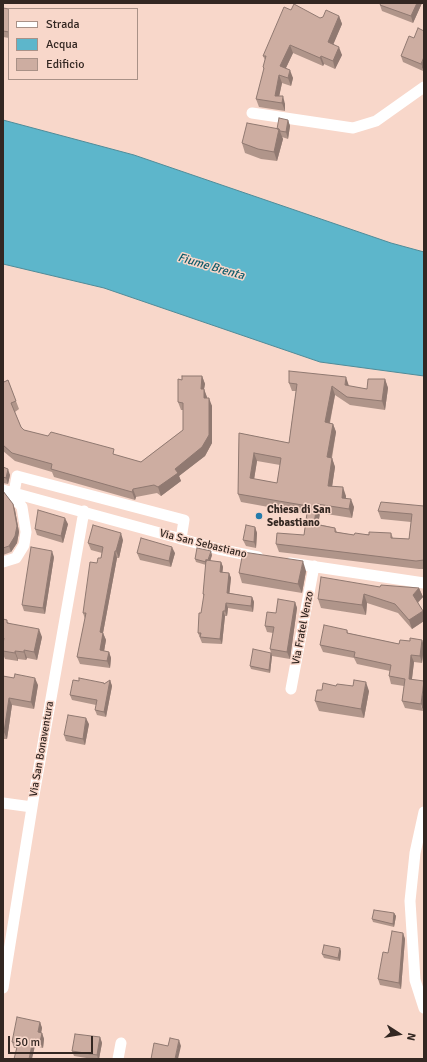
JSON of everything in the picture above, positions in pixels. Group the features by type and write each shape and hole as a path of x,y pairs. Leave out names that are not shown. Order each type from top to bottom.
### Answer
{"street":[{"path":"252,114 353,128 376,121 424,87"},
{"path":"3,562 16,558 24,545 26,532 22,507 9,492 17,476 184,520 181,538"},
{"name":"Via San Sebastiano","path":"9,492 84,511 218,550 267,559"},
{"name":"Via San Bonaventura","path":"3,988 32,807 84,511"},
{"path":"282,561 424,583"},
{"name":"Via Fratel Venzo","path":"291,689 314,566"},
{"path":"3,803 32,807"},
{"path":"424,812 415,853 410,902 415,980 424,1008"},
{"path":"118,1059 121,1043"}],"water":[{"name":"Fiume Brenta","path":"3,120 134,155 391,243 424,252 424,376 320,362 104,288 3,264"}],"building":[{"path":"381,3 417,3 411,16 380,5"},
{"path":"294,4 320,18 323,17 326,10 339,16 328,42 339,47 333,61 321,56 320,58 290,45 280,66 290,70 288,78 279,75 275,96 283,96 282,103 256,99 266,56 263,56 284,7 291,10"},
{"path":"3,8 8,9 8,32 3,31"},
{"path":"418,28 424,31 424,57 421,64 401,56 409,36 414,38"},
{"path":"279,118 288,120 286,132 277,129"},
{"path":"247,123 279,129 274,152 258,149 242,143"},
{"path":"289,371 346,377 345,385 367,389 368,379 385,379 382,401 347,397 332,386 325,422 333,424 327,457 332,458 328,486 343,487 342,498 351,499 349,509 317,504 314,524 335,528 335,532 354,535 355,533 369,535 369,532 391,533 391,538 409,539 412,514 378,511 381,502 424,506 424,560 416,561 276,544 277,533 304,535 308,506 238,494 239,433 289,443 297,384 289,383","holes":["254,453 281,458 277,483 250,478"]},
{"path":"182,376 202,376 201,389 204,389 204,398 209,398 209,435 202,447 175,469 178,473 158,487 154,485 133,489 132,492 51,469 52,464 12,453 3,445 3,380 4,382 8,380 16,401 11,403 21,427 24,430 48,436 51,432 114,449 113,454 141,462 183,430 183,403 178,402 178,379 182,380"},
{"path":"3,467 8,469 6,478 3,477"},
{"path":"3,491 13,504 17,526 15,536 9,546 3,548"},
{"path":"38,510 65,518 61,536 35,529"},
{"path":"93,525 121,533 115,551 100,632 103,633 100,650 109,652 107,661 77,657 86,613 83,613 90,562 97,563 98,558 101,558 103,547 88,543"},
{"path":"246,525 255,527 254,542 243,540"},
{"path":"141,538 172,547 169,561 137,553"},
{"path":"31,547 52,551 43,608 22,605"},
{"path":"197,548 211,551 206,562 195,559"},
{"path":"243,552 303,561 298,584 239,573"},
{"path":"206,560 221,562 220,572 229,573 227,593 252,597 251,606 226,603 225,611 223,611 220,639 200,637 201,633 198,633 199,613 201,613 204,594"},
{"path":"321,577 380,587 381,585 419,588 413,595 423,611 409,620 395,604 364,594 362,605 318,599"},
{"path":"278,599 295,602 287,652 270,649 274,627 265,626 267,612 276,613"},
{"path":"3,619 7,620 7,623 39,629 34,652 24,650 24,652 15,651 15,653 3,651"},
{"path":"324,625 347,630 347,633 399,644 400,640 410,641 410,638 422,640 420,656 411,655 409,679 424,681 421,704 402,701 405,679 389,676 391,665 354,657 355,652 320,645"},
{"path":"253,649 271,653 269,670 250,666"},
{"path":"15,674 35,678 31,702 9,698 4,732 3,676 14,678"},
{"path":"79,678 104,684 110,680 104,712 95,710 97,700 70,695 73,680 79,681"},
{"path":"354,680 366,682 361,709 315,701 317,690 322,690 323,683 336,686 337,684 353,686"},
{"path":"68,715 86,718 83,739 64,735"},
{"path":"374,910 394,913 393,924 372,919"},
{"path":"392,931 403,933 399,983 378,979 383,952 388,953"},
{"path":"324,945 340,948 338,958 322,954"},
{"path":"17,1017 40,1022 38,1032 42,1033 40,1042 33,1040 29,1059 14,1059 18,1043 12,1042"},
{"path":"75,1034 100,1037 97,1055 72,1051"},
{"path":"170,1038 179,1040 175,1059 151,1059 154,1043 168,1046"}],"place":[{"name":"Chiesa di San Sebastiano","path":"259,516"}]}
